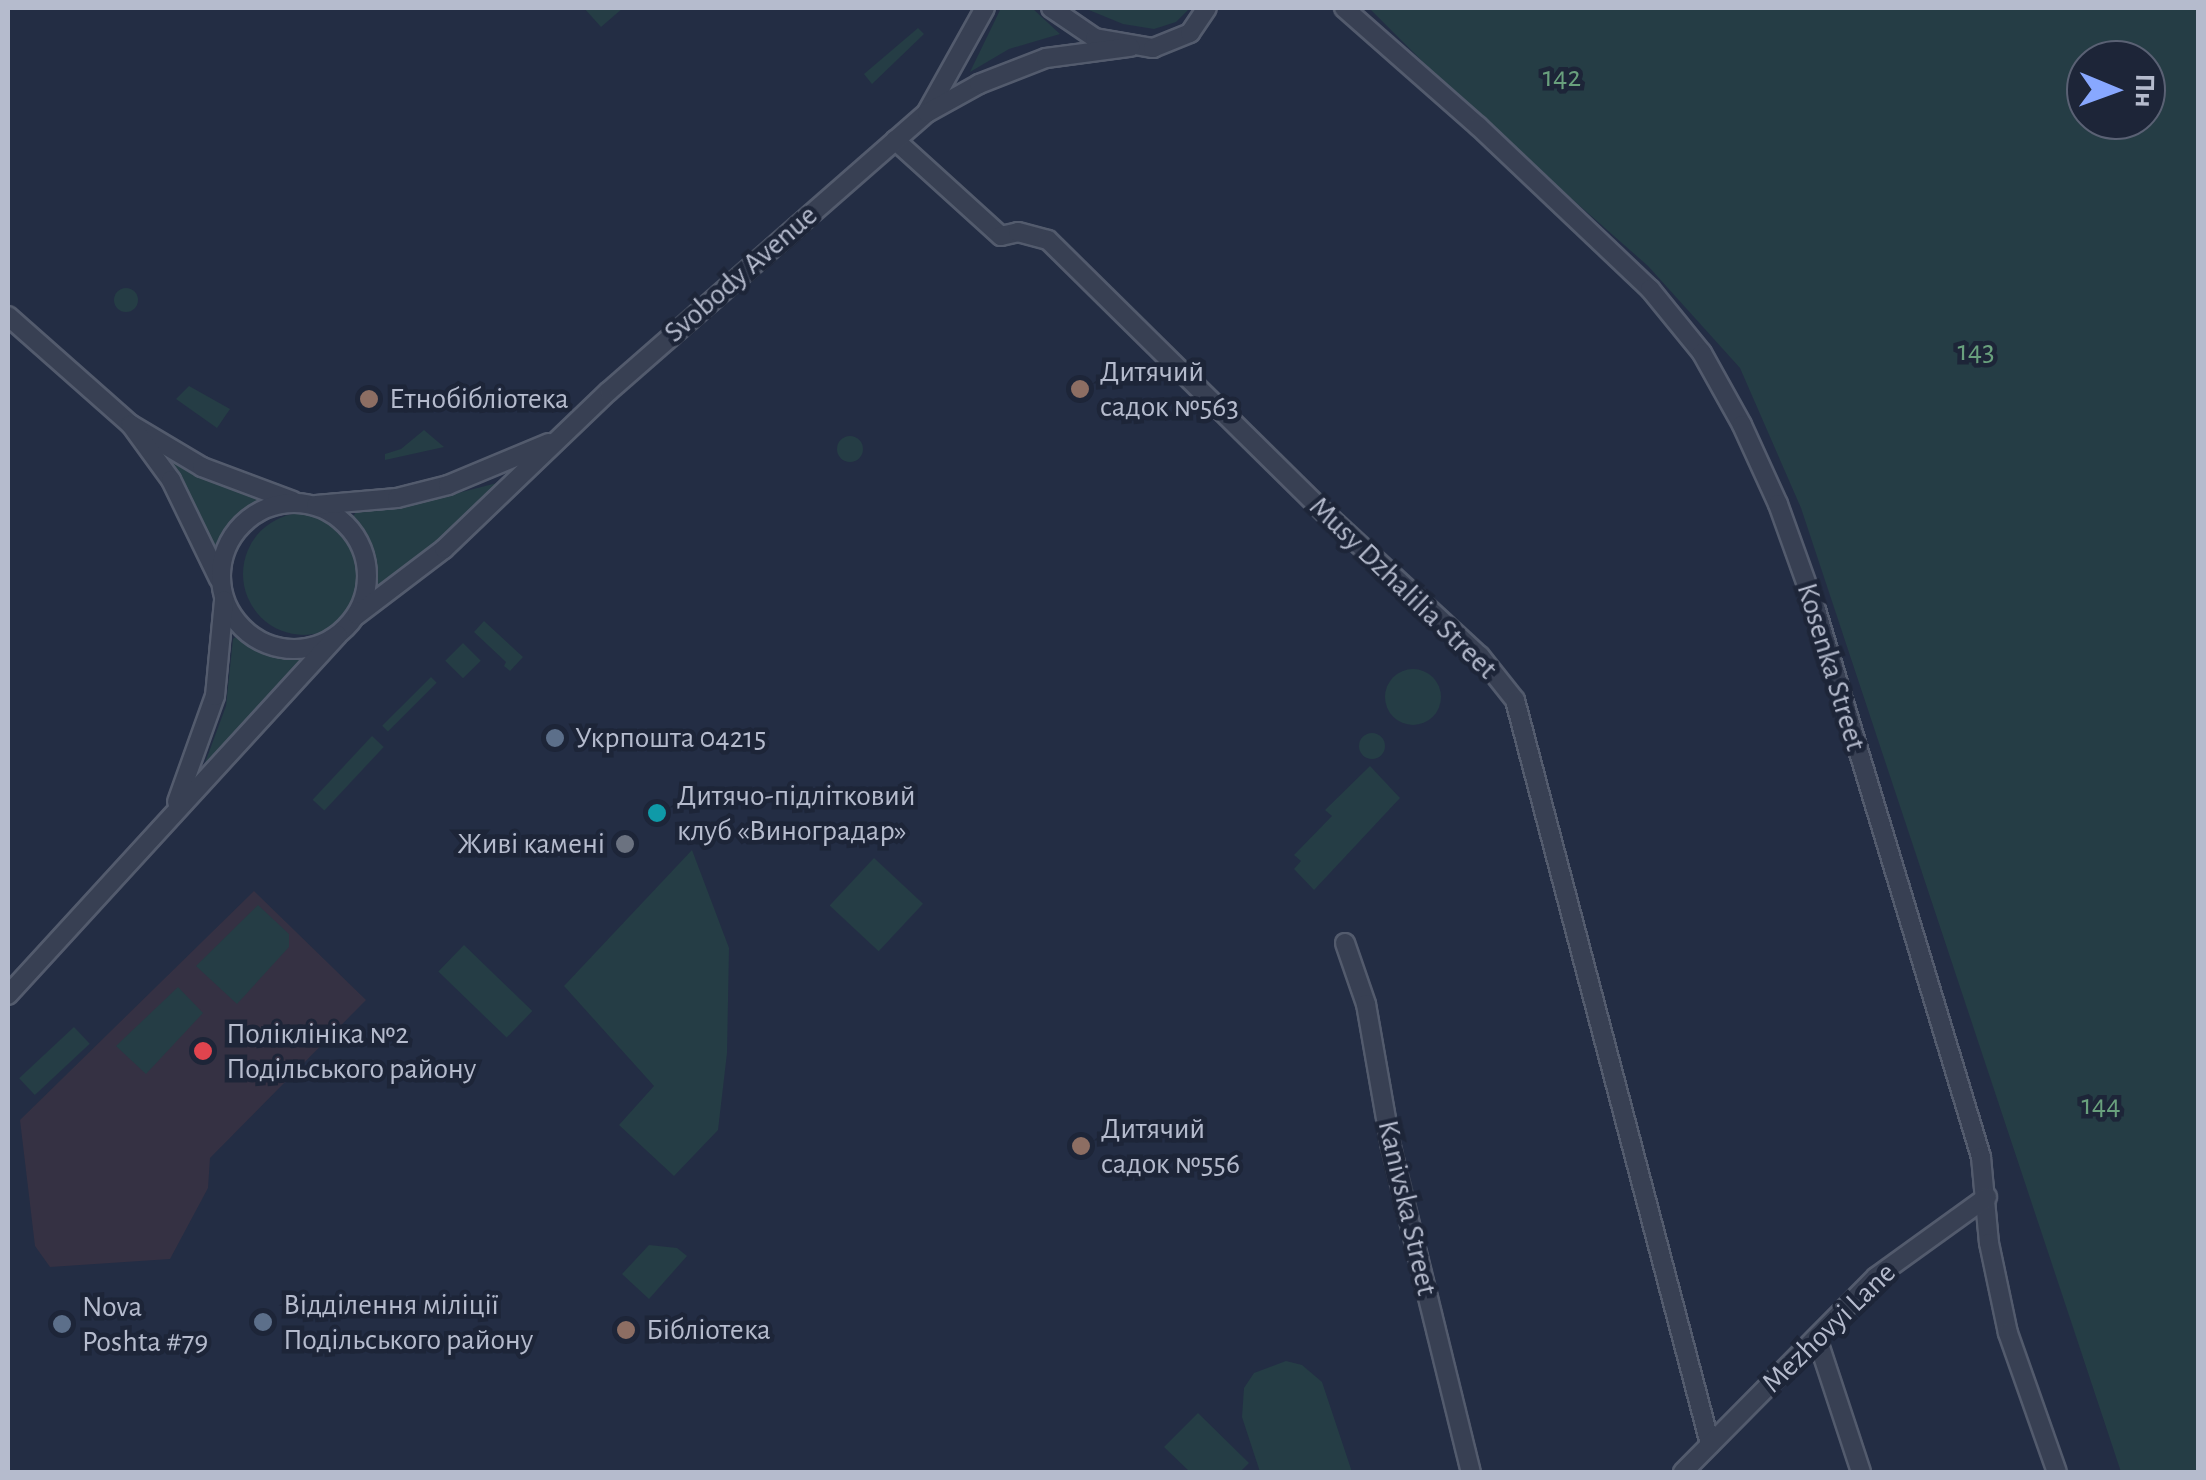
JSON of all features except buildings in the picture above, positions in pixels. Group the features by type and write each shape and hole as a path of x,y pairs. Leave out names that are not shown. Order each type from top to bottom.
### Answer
{"street":[{"name":"Svobody Avenue","path":"927,113 985,8"},
{"path":"1052,8 1095,38 1130,48"},
{"name":"Svobody Avenue","path":"357,616 444,549 558,438 927,113 979,84 1046,58 1153,48 1179,40 1200,22 1207,8"},
{"name":"Kosenka Street","path":"1344,8 1478,126 1650,290 1716,374 1778,504 1816,610 1981,1157 1989,1243 2008,1333 2057,1472"},
{"name":"Musy Dzhalilia Street","path":"896,140 1001,236 1018,232 1048,240 1326,514 1480,656 1515,700 1710,1444"},
{"path":"8,316 130,424 202,468 305,504 348,525 362,548 366,590 357,616 8,996"},
{"path":"130,424 171,480 223,592 248,634 272,646 313,648 338,636"},
{"name":"Svobody Avenue","path":"305,504 394,499 448,485 558,438"},
{"path":"172,814 215,696 223,557 236,532 270,507 305,504"},
{"name":"Kanivska Street","path":"1345,943 1366,1004 1391,1147 1471,1472"},
{"name":"Mezhovyi Lane","path":"1683,1472 1876,1276 1987,1197"},
{"path":"1818,1338 1860,1472"}],"shaded area":[{"name":"Поліклініка №2 Подільського району","path":"254,891 366,1000 210,1158 208,1188 170,1259 50,1267 35,1246 20,1120"}],"green space":[{"path":"584,8 623,8 601,27"},
{"path":"1001,8 1032,8 1060,34 1009,49 970,72"},
{"path":"1084,8 1190,8 1176,22 1154,29 1123,24"},
{"name":"143","path":"1369,8 2198,8 2198,1472 2121,1472 1801,508 1740,368 1648,266 1471,110"},
{"path":"918,28 924,34 872,84 864,74"},
{"path":"126,288 138,300 126,312 114,300"},
{"path":"189,386 230,409 217,428 176,399"},
{"path":"424,430 444,447 385,460 385,454 401,449"},
{"path":"850,436 859,440 863,449 859,458 850,462 841,458 837,449 841,440"},
{"path":"170,454 220,484 270,500 247,507 231,520 215,548 190,497 164,461"},
{"path":"501,482 504,488 369,607 378,575 369,538 352,518 356,512 403,507"},
{"path":"304,513 327,517 347,531 361,551 365,574 361,597 347,617 327,631 304,635 281,631 261,617 247,597 243,574 247,551 261,531 281,517"},
{"path":"484,621 523,657 510,671 504,666 506,662 474,632"},
{"path":"238,635 262,652 304,661 202,771 226,706 233,639"},
{"path":"463,643 481,661 463,678 445,661"},
{"path":"1413,669 1433,677 1441,697 1433,717 1413,725 1393,717 1385,697 1393,677"},
{"path":"431,677 437,683 388,731 382,726"},
{"path":"1372,733 1381,737 1385,746 1381,755 1372,759 1363,755 1359,746 1363,737"},
{"path":"372,736 384,747 324,811 313,800"},
{"path":"1370,766 1400,798 1314,890 1294,869 1301,861 1294,855 1332,816 1325,810"},
{"path":"692,850 729,948 727,1053 718,1130 674,1176 619,1125 654,1086 564,986"},
{"path":"874,858 923,904 879,951 830,906"},
{"path":"258,905 289,934 289,947 237,1004 196,966"},
{"path":"464,945 532,1011 507,1038 438,972"},
{"path":"178,987 203,1013 146,1074 116,1046"},
{"path":"74,1027 90,1044 35,1095 19,1078"},
{"path":"649,1245 677,1248 687,1256 649,1299 622,1274"},
{"path":"1286,1361 1302,1365 1322,1382 1352,1472 1260,1472 1242,1417 1244,1388 1254,1373"},
{"path":"1198,1413 1249,1463 1240,1472 1190,1472 1164,1447"}],"place":[{"name":"Дитячий садок №563","path":"1080,389"},
{"name":"Етнобібліотека","path":"369,399"},
{"name":"Укрпошта 04215","path":"555,738"},
{"name":"Дитячо-підлітковий клуб «Виноградар»","path":"657,813"},
{"name":"Живі камені","path":"625,844"},
{"name":"Поліклініка №2 Подільського району","path":"203,1051"},
{"name":"Дитячий садок №556","path":"1081,1146"},
{"name":"Відділення міліції Подільського району","path":"263,1322"},
{"name":"Nova Poshta #79","path":"62,1324"},
{"name":"Бібліотека","path":"626,1330"}],"park label":[{"name":"142","path":"1562,77"},
{"name":"144","path":"2101,1105"}]}
